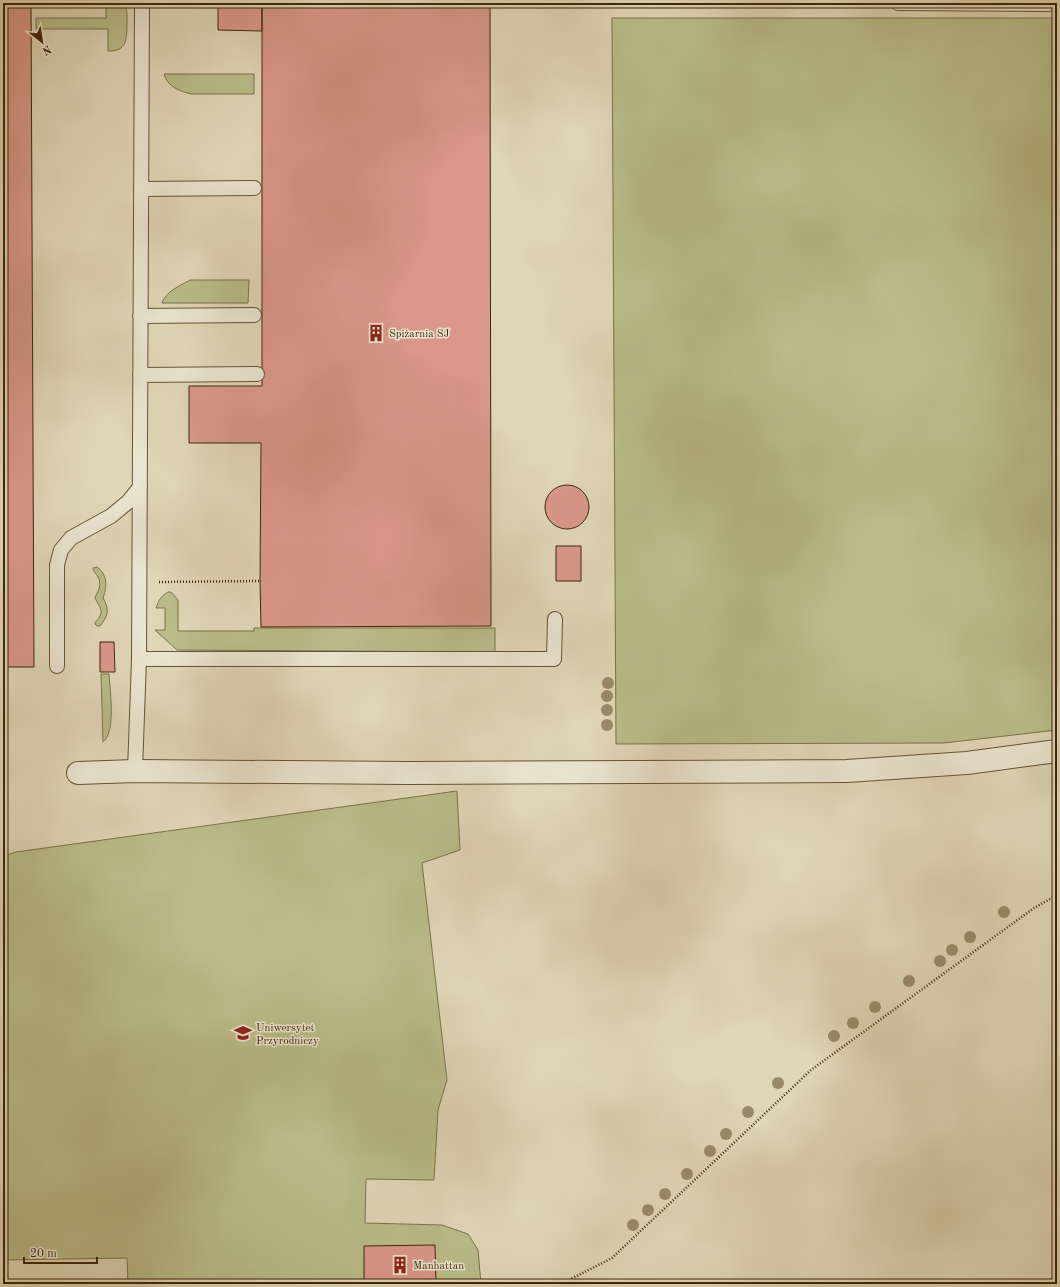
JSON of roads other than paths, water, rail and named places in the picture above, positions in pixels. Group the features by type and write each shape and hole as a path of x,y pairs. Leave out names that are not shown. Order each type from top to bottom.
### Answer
{"street":[{"path":"78,773 135,771 416,773 847,771 967,763 1057,751"}],"lane":[{"path":"135,771 139,659 142,3"},
{"path":"898,3 1053,3"},
{"path":"141,189 254,188"},
{"path":"140,316 254,315"},
{"path":"140,375 257,374"},
{"path":"57,666 57,565 61,550 71,538 111,516 128,502 140,487"},
{"path":"139,659 554,659 554,619"}],"place":[{"name":"Spiżarnia SJ","path":"376,333"},
{"name":"Uniwersytet Przyrodniczy","path":"243,1033"},
{"name":"Manhattan","path":"400,1265"}]}
